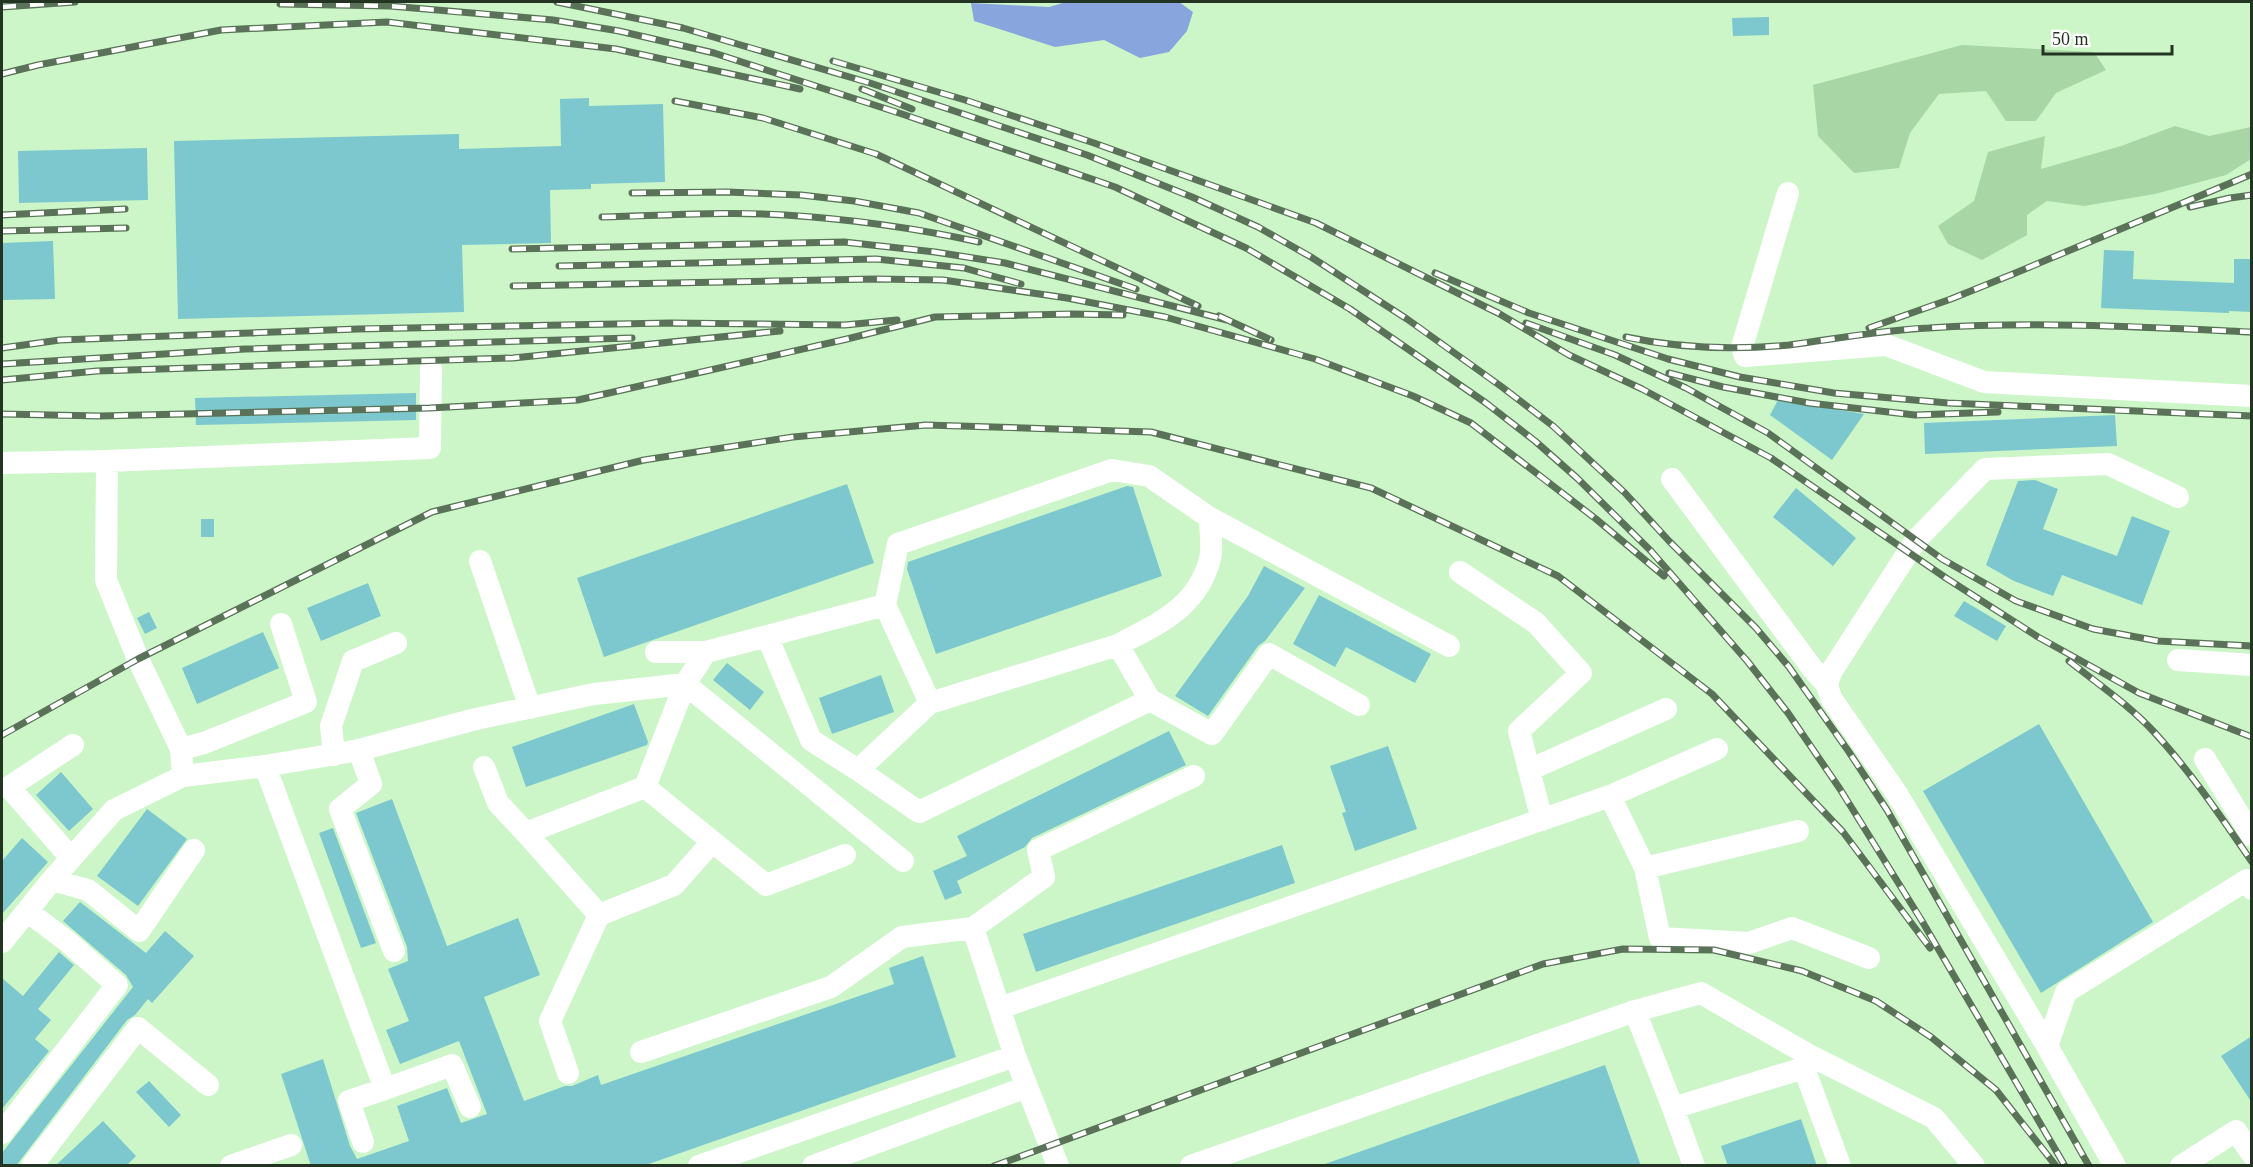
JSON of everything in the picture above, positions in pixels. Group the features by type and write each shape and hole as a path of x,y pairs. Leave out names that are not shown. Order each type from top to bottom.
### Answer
{"street":[{"path":"1788,192 1742,347 1745,356 1886,345 1984,382 2252,396"},
{"path":"2,463 430,448 431,369"},
{"path":"107,461 106,580 138,658 181,750 183,776"},
{"path":"1827,685 1831,672 1916,540 1985,469 2108,465 2178,497"},
{"path":"930,703 885,605 898,544 1112,470 1149,476 1210,518 1449,646"},
{"path":"1672,479 1827,685 1831,698 1897,794 2047,1046 2115,1166"},
{"path":"858,770 930,703 1118,645 1168,618 1197,592 1210,558 1210,518"},
{"path":"480,561 530,708"},
{"path":"1460,572 1536,623 1581,673 1520,731 1542,820"},
{"path":"656,652 706,652 885,605"},
{"path":"181,750 306,702 281,624"},
{"path":"767,636 811,740 919,812 1150,700"},
{"path":"334,755 331,726 353,661 396,643"},
{"path":"1118,645 1150,700 1212,734 1269,654 1359,705"},
{"path":"526,833 645,787 686,684 706,652"},
{"path":"2178,660 2252,665"},
{"path":"2,942 52,880 114,810 183,776 334,755 476,719 594,694 686,684 903,861"},
{"path":"1529,770 1666,709"},
{"path":"71,858 9,788 73,746"},
{"path":"1000,1008 1610,796 1717,748"},
{"path":"359,750 371,784 340,809 394,951"},
{"path":"2205,759 2252,836"},
{"path":"265,766 385,1089"},
{"path":"484,767 498,803 599,915"},
{"path":"641,1052 831,987 902,937 973,928 1044,877 1038,850 1194,776"},
{"path":"645,787 766,885 845,855"},
{"path":"1610,796 1645,868 1660,938 1749,943 1792,928 1869,958"},
{"path":"1645,868 1798,831"},
{"path":"568,1073 550,1021 599,915 674,885 712,842"},
{"path":"52,880 88,890 140,931 194,850"},
{"path":"2047,1046 2066,992 2247,880 2252,888"},
{"path":"2,1133 117,985 68,942 27,911"},
{"path":"973,928 1015,1056 1058,1166"},
{"path":"1191,1166 1635,1011 1701,993 1805,1061 1934,1118 1974,1166"},
{"path":"1635,1011 1694,1166"},
{"path":"32,1166 138,1028 208,1085"},
{"path":"699,1166 1015,1056"},
{"path":"1673,1108 1805,1061"},
{"path":"1805,1061 1840,1166"},
{"path":"363,1142 349,1101 452,1065 470,1107"},
{"path":"813,1166 1027,1087"},
{"path":"2181,1166 2236,1131 2252,1155"},
{"path":"231,1166 291,1145"}],"green space":[{"path":"1962,45 2094,52 2106,70 2056,93 2036,121 2006,121 1986,91 1939,94 1910,133 1899,168 1854,173 1818,136 1813,85"},
{"path":"2175,126 2209,136 2251,127 2251,159 2226,175 2155,194 2084,206 2047,201 2027,215 2027,235 1982,260 1948,244 1938,226 1974,201 1988,152 2045,136 2041,169 2121,146"}],"water":[{"path":"1066,2 1179,2 1193,12 1187,31 1169,52 1140,58 1104,40 1055,47 974,21 971,3 1049,7"}],"building":[{"path":"1769,17 1769,35 1733,36 1732,18"},
{"path":"589,98 589,106 663,104 665,182 591,184 591,189 550,190 551,243 462,245 464,312 178,319 174,141 459,134 459,149 561,146 560,99"},
{"path":"147,148 148,200 19,203 18,151"},
{"path":"53,241 55,299 2,300 2,243"},
{"path":"2104,250 2134,251 2133,279 2234,283 2234,259 2252,259 2252,312 2101,308"},
{"path":"416,393 416,420 196,425 195,398"},
{"path":"1778,400 1864,414 1832,460 1770,415"},
{"path":"2115,415 2117,446 1925,454 1924,423"},
{"path":"2035,480 2058,489 2043,529 2117,556 2132,516 2170,531 2142,605 2062,575 2053,596 2014,581 1986,565 2018,481"},
{"path":"847,484 874,563 604,657 577,578"},
{"path":"1127,486 1133,487 1162,576 936,654 907,569 908,562"},
{"path":"1796,488 1856,538 1833,566 1773,517"},
{"path":"201,519 214,519 214,537 201,537"},
{"path":"1264,566 1305,588 1265,641 1258,646 1208,716 1175,696 1248,596"},
{"path":"368,583 381,616 321,641 307,608"},
{"path":"1319,595 1431,654 1415,683 1346,647 1335,667 1293,644"},
{"path":"1964,601 2006,626 1997,641 1954,616"},
{"path":"149,612 157,628 145,634 137,618"},
{"path":"263,632 279,668 197,704 182,668"},
{"path":"727,663 764,692 750,710 713,680"},
{"path":"881,675 894,712 832,734 819,698"},
{"path":"634,704 648,742 647,745 526,787 512,747"},
{"path":"2039,724 2153,922 2041,993 1923,791"},
{"path":"1169,731 1186,765 1032,838 1025,847 957,881 962,893 945,900 933,871 967,856 957,836"},
{"path":"1388,746 1417,829 1355,851 1342,813 1346,812 1330,766"},
{"path":"61,772 93,809 69,831 36,795"},
{"path":"392,799 447,946 518,918 540,975 484,997 524,1101 598,1075 601,1085 894,984 889,968 923,956 956,1057 643,1166 311,1166 281,1074 323,1059 350,1146 357,1159 409,1141 397,1106 447,1088 461,1123 487,1114 459,1041 400,1064 386,1030 409,1021 388,969 408,961 407,947 356,813"},
{"path":"147,809 187,839 138,906 97,876"},
{"path":"333,828 376,943 361,948 319,833"},
{"path":"22,838 48,862 2,914 2,861"},
{"path":"1282,845 1295,883 1036,972 1023,934"},
{"path":"80,902 146,953 165,931 194,956 152,1003 148,999 135,1015 127,1020 16,1166 2,1166 2,1153 133,987 126,975 63,921"},
{"path":"59,952 74,965 38,1009 51,1020 35,1039 49,1051 2,1109 2,978 23,996"},
{"path":"2252,1036 2252,1103 2221,1056"},
{"path":"1605,1065 1641,1166 1326,1166 1325,1164"},
{"path":"149,1081 181,1115 169,1127 136,1092"},
{"path":"1801,1119 1817,1166 1728,1166 1721,1146"},
{"path":"103,1121 136,1156 126,1166 55,1166"}],"railway":[{"path":"2,7 75,2"},
{"path":"557,2 683,28 870,83 1087,155 1192,197 1258,227 1311,257 1407,319 1502,387 1553,426 1625,493 1669,541 1756,628 1789,667 1887,810 2089,1166"},
{"path":"280,4 390,6 553,20 619,31 714,53 1115,187 1246,248 1350,309 1486,403 1535,441 1577,478 1651,551 1748,662 1788,713 1840,789 1922,921 2065,1166"},
{"path":"2,74 221,30 387,22 616,49 800,89"},
{"path":"833,61 965,100 1094,143 1316,223 1498,313 1569,355 1642,389 1771,458 1946,578 2038,637 2139,693 2252,737"},
{"path":"862,89 912,109"},
{"path":"675,101 763,118 876,154 1198,306"},
{"path":"1869,328 1951,299 2252,174"},
{"path":"632,193 727,192 801,195 854,201 919,213 1136,289"},
{"path":"2190,207 2252,195"},
{"path":"2,215 125,209"},
{"path":"602,217 785,215 882,225 979,242"},
{"path":"2,231 126,228"},
{"path":"512,249 844,242 935,252 1005,263 1227,320"},
{"path":"559,266 876,259 964,268 1021,284"},
{"path":"1435,273 1529,313 1668,359 1740,377 1834,393 1948,403 2252,416"},
{"path":"513,286 875,279 943,280 1067,298 1165,317 1315,359 1413,396 1471,423 1596,519 1664,576"},
{"path":"2,414 100,416 430,408 578,400 935,317 1123,315"},
{"path":"1219,316 1271,340"},
{"path":"2,348 60,340 358,329 670,323 845,325 897,320"},
{"path":"1526,323 1615,355 1686,388 1768,433 1942,559 2016,601 2093,629 2158,641 2252,646"},
{"path":"1626,337 1686,346 1748,347 1789,345 1911,329 1969,326 2090,325 2252,332"},
{"path":"2,380 97,371 513,358 780,331"},
{"path":"2,364 245,349 632,338"},
{"path":"1669,373 1723,387 1809,403 1915,415 1998,412"},
{"path":"2,735 138,659 432,512 644,460 793,437 926,425 1151,432 1371,488 1558,576 1712,694 1843,832 1930,948"},
{"path":"2069,661 2124,704 2168,747 2252,862"},
{"path":"994,1166 1543,964 1623,949 1714,950 1802,971 1876,1001 1931,1037 1996,1090 2056,1166"}]}
